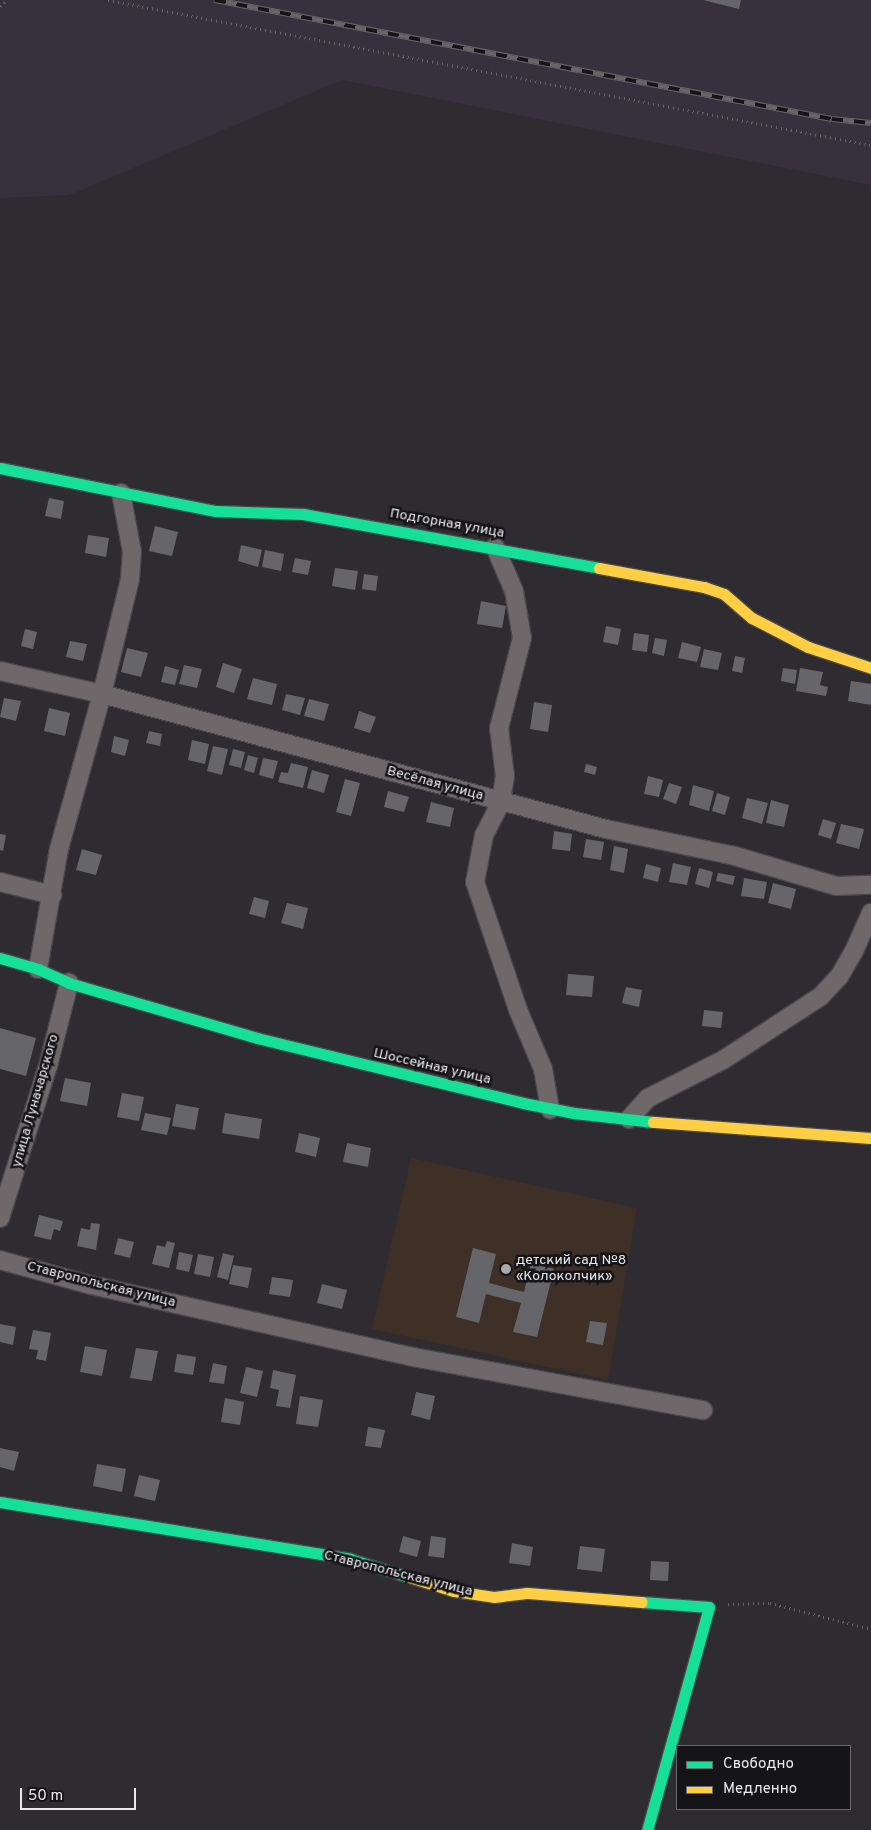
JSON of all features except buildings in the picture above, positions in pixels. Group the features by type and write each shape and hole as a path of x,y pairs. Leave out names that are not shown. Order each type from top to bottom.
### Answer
{"street":[{"name":"Подгорная улица","path":"0,468 216,511 302,514 495,547 572,565 704,587 724,594 752,618 808,647 871,668"},
{"path":"38,969 52,895 58,849 102,694 130,579 132,552 121,493"},
{"path":"495,547 514,591 522,638 498,728 505,776 501,802 484,836 475,882 518,1010 543,1069 550,1108"},
{"name":"Весёлая улица","path":"0,671 102,694 501,802 735,856 836,886 871,886"},
{"path":"0,882 52,895"},
{"path":"629,1119 648,1098 723,1060 822,996 843,970 871,913"},
{"name":"Шоссейная улица","path":"0,958 38,969 69,983 294,1048 550,1108 712,1128 871,1138"},
{"name":"улица Луначарского","path":"0,1218 48,1066 69,983"},
{"name":"Ставропольская улица","path":"0,1260 91,1285 413,1357 703,1410"},
{"name":"Ставропольская улица","path":"0,1502 350,1559 454,1591 494,1597 527,1593 709,1607"},
{"path":"647,1830 709,1607"}],"path":[{"path":"0,6 7,0"},
{"path":"108,0 871,145"},
{"path":"709,1607 748,1601 770,1603 871,1628"}],"shaded area":[{"path":"0,0 871,0 871,185 342,80 69,195 0,198"},
{"name":"детский сад №8 «Колоколчик»","path":"411,1158 637,1208 608,1380 372,1329"}],"railway":[{"path":"215,0 832,119 871,123"}],"traffic: fast":[{"path":"0,468 216,511 303,514 599,568"},
{"path":"0,958 38,969 69,983 257,1038 523,1103 574,1113 653,1122"},
{"path":"0,1502 350,1559 406,1576"},
{"path":"642,1602 709,1607 647,1830"}],"traffic: slow":[{"path":"599,568 704,587 724,594 752,618 808,647 871,668"},
{"path":"653,1122 871,1138"},
{"path":"406,1576 454,1591 494,1597 527,1593 642,1602"}],"place":[{"name":"детский сад №8 «Колоколчик»","path":"506,1269"}]}
